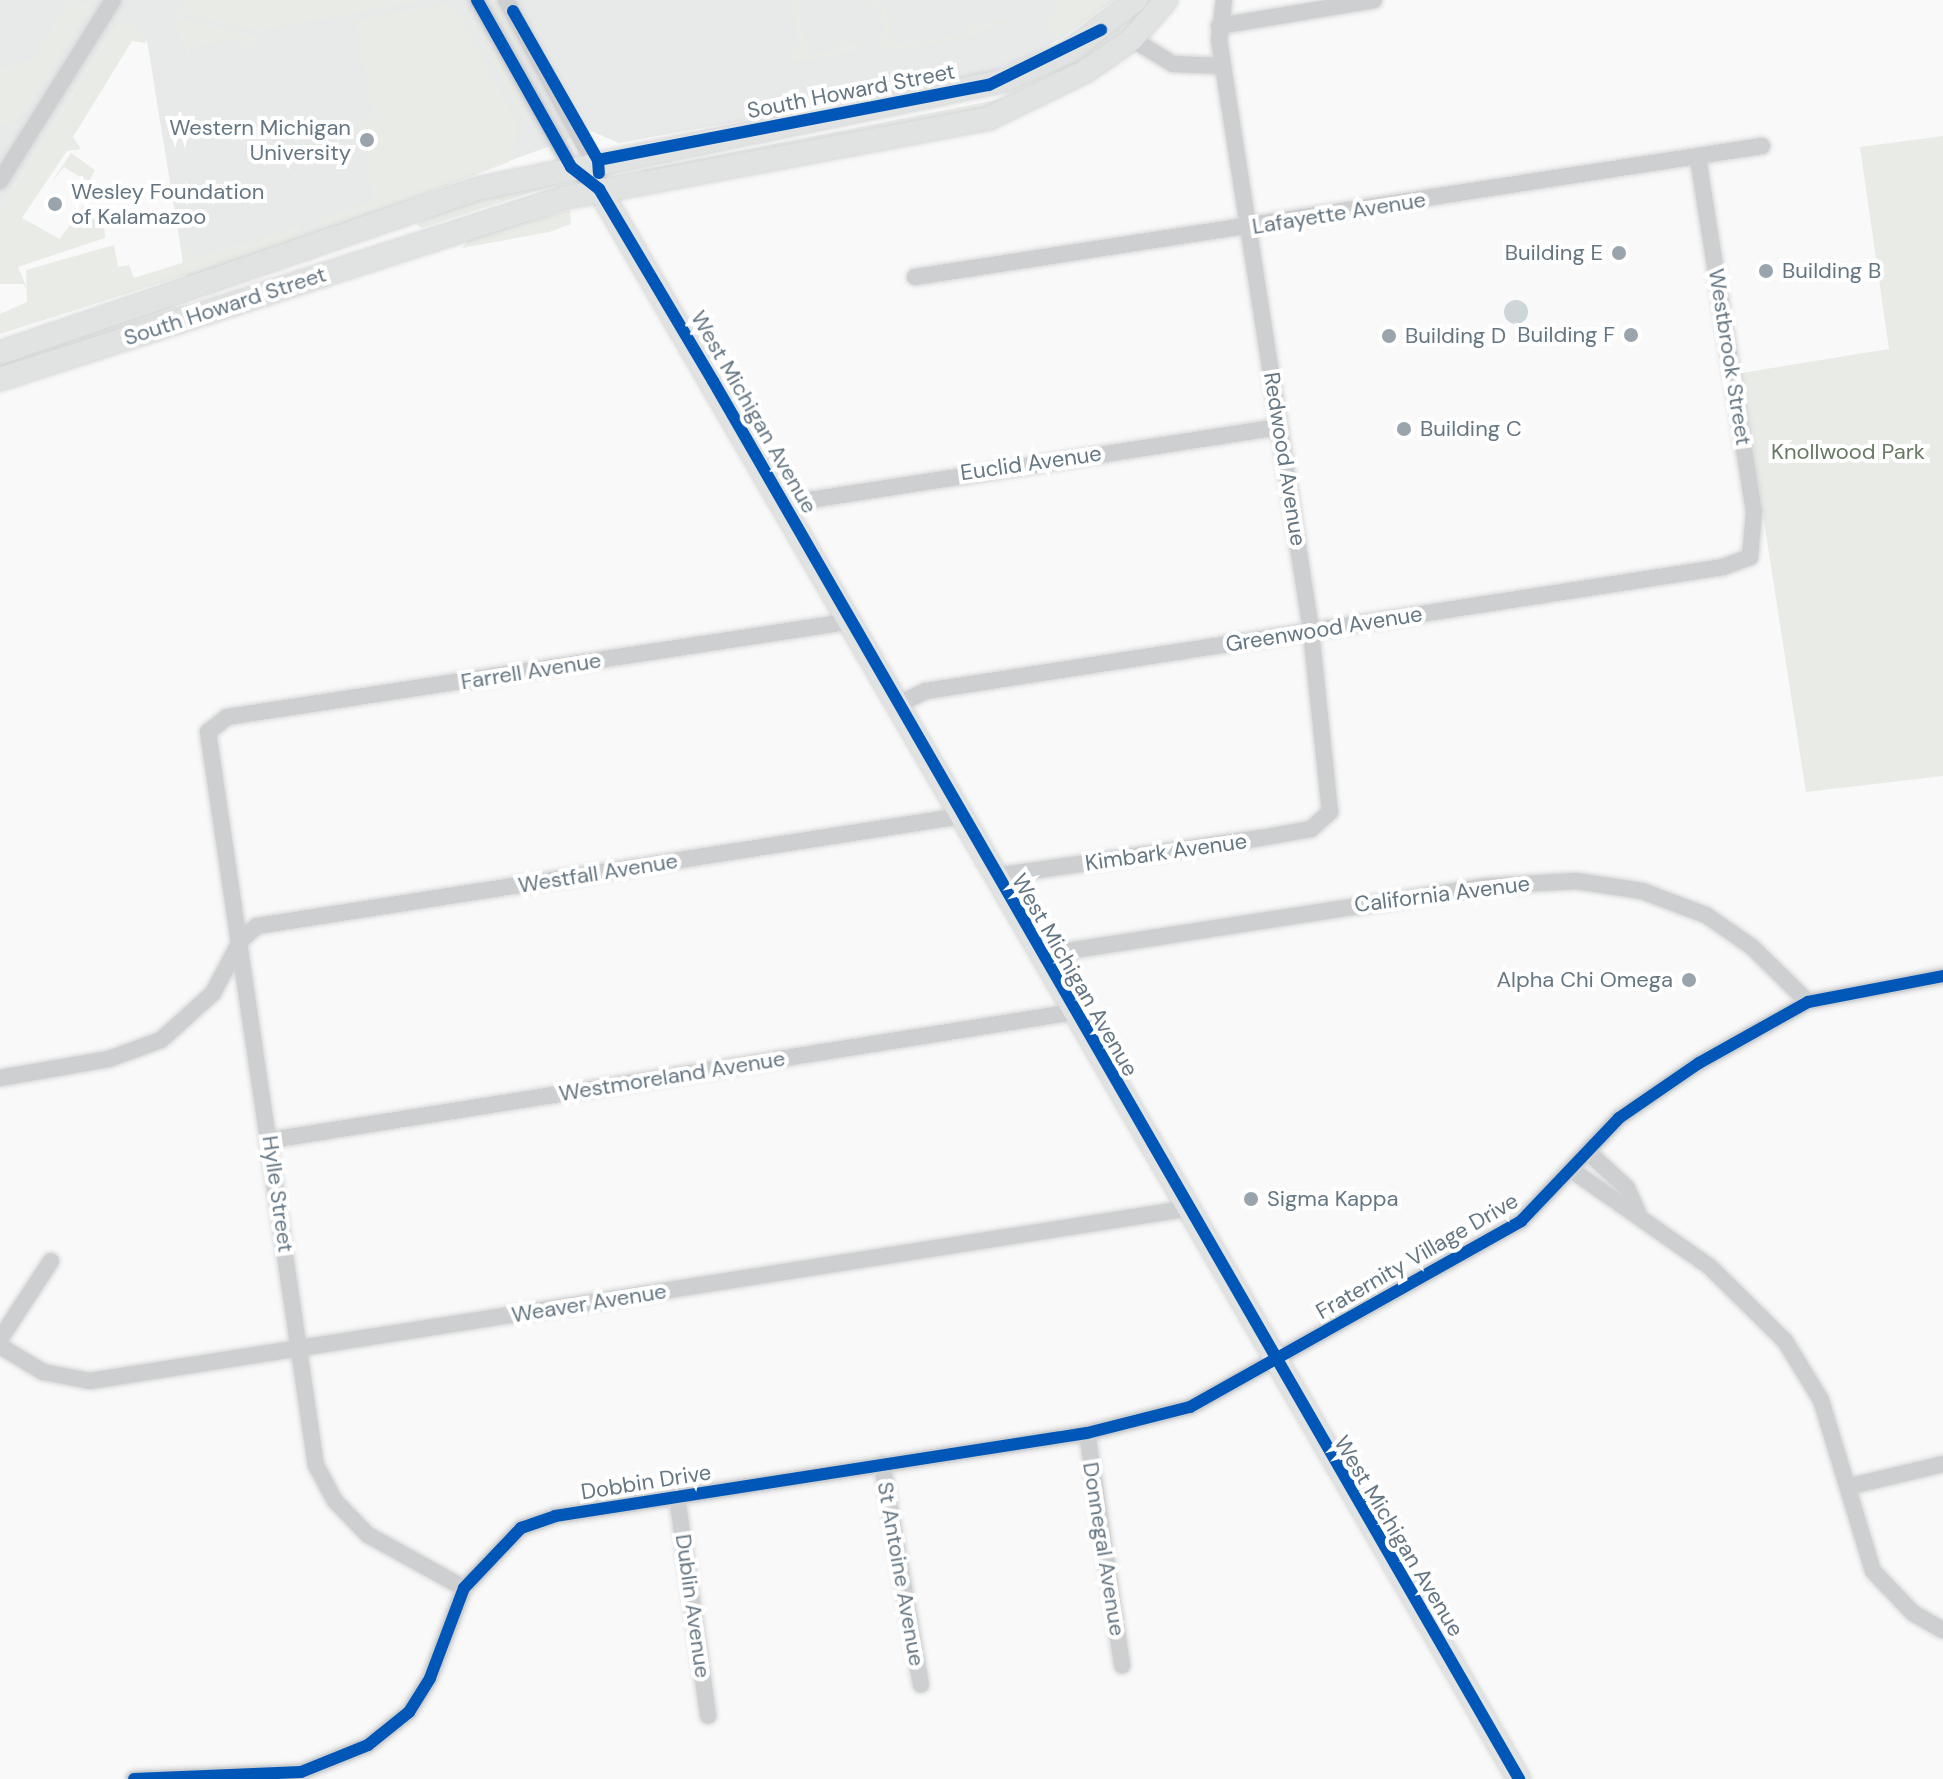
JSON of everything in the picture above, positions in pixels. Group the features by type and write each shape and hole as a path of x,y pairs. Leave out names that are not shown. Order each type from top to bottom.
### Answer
{"street":[{"path":"0,181 113,0"},
{"name":"West Michigan Avenue","path":"477,0 571,167 599,189 853,621 1185,1209 1519,1779"},
{"name":"West Michigan Avenue","path":"506,0 598,160 599,189"},
{"name":"South Howard Street","path":"0,353 402,216 571,167 989,85 1068,52 1136,0"},
{"name":"South Howard Street","path":"0,379 411,244 599,189 989,118 1038,99 1132,39 1166,0"},
{"name":"Redwood Avenue","path":"1224,0 1219,26 1223,66 1311,630 1330,812"},
{"path":"1219,26 1374,0"},
{"path":"1132,39 1173,64 1223,66"},
{"name":"Lafayette Avenue","path":"915,277 1762,146"},
{"name":"Westbrook Street","path":"1698,157 1754,512 1750,557"},
{"path":"402,216 411,244"},
{"name":"Euclid Avenue","path":"784,504 1279,427"},
{"name":"Greenwood Avenue","path":"899,704 926,691 1723,567 1750,557"},
{"name":"Farrell Avenue","path":"211,727 227,717 853,621"},
{"name":"Hylle Street","path":"211,727 316,1466 335,1501 388,1551 464,1588"},
{"name":"Kimbark Avenue","path":"996,876 1311,829 1330,812"},
{"name":"Westfall Avenue","path":"241,940 265,924 961,816"},
{"name":"California Avenue","path":"1042,955 1475,887 1576,881 1642,891 1706,915 1752,947 1808,1002"},
{"path":"0,1078 109,1059 161,1040 213,993 241,940"},
{"name":"Fraternity Village Drive","path":"1274,1363 1509,1229 1573,1171 1588,1152 1642,1100 1808,1002 1943,976"},
{"name":"Westmoreland Avenue","path":"271,1140 1074,1012"},
{"path":"1588,1152 1627,1188 1638,1213"},
{"path":"1573,1171 1614,1205 1638,1213 1710,1267 1785,1341 1821,1400 1851,1486 1873,1571 1913,1613 1943,1630"},
{"name":"Weaver Avenue","path":"0,1346 75,1381 1185,1209"},
{"path":"0,1339 51,1261"},
{"name":"Dobbin Drive","path":"134,1779 301,1772 368,1745 409,1712 430,1678 464,1588 521,1528 677,1497 1087,1433 1190,1407 1274,1363"},
{"name":"Donnegal Avenue","path":"1087,1433 1122,1665"},
{"name":"St Antoine Avenue","path":"882,1464 921,1685"},
{"path":"1851,1486 1943,1464"},
{"name":"Dublin Avenue","path":"677,1497 708,1716"}],"shaded area":[{"name":"Western Michigan University","path":"0,0 1114,0 1041,51 977,78 619,143 591,131 186,280 147,41 107,38 0,209"},
{"path":"1516,300 1525,303 1528,312 1525,321 1516,324 1507,321 1504,312 1507,303"}],"green space":[{"path":"59,0 92,4 31,101 11,127 0,125 0,67 32,60 64,6"},
{"path":"186,0 427,0 257,31 175,12"},
{"path":"487,0 498,0 534,70 507,36"},
{"path":"791,0 797,0 808,54 837,50 840,28 844,47 858,40 855,52 795,62 788,53 799,49"},
{"path":"1056,0 1114,0 1058,41 1046,19 1058,12"},
{"path":"1148,0 1157,0 1103,52 1009,104 643,176 641,170 1006,98 1079,60"},
{"path":"873,2 885,3 892,44 966,35 966,24 1011,20 966,38 886,51 874,41 885,36 880,7 868,7"},
{"path":"452,3 519,126 509,162 326,231 316,208 322,217 373,201 361,117 373,115 354,20"},
{"path":"171,16 256,36 254,50 243,50 241,39 191,48 189,59"},
{"path":"124,21 140,29 146,43 132,41 73,137 81,149 67,151 22,218 60,239 83,206 104,221 105,238 18,267 28,291 23,284 0,284 0,209 114,27"},
{"path":"471,22 481,28 534,124 527,124"},
{"name":"Knollwood Park","path":"1943,136 1943,776 1806,792 1741,373 1889,349 1860,147"},
{"path":"71,153 95,170 79,200 88,182 64,167 51,183"},
{"path":"554,185 422,228 416,224 464,202"},
{"path":"570,210 571,224 549,232 462,248 471,237"},
{"path":"294,216 302,238 0,334 0,314 27,302 26,270 114,245 118,267 129,265 134,278 182,263 187,248 201,256 296,226"},
{"path":"200,304 0,370 0,361 169,307"}],"cycle path":[{"path":"477,0 571,167 599,189 713,381 1519,1779"},
{"path":"513,11 598,160 599,173"},
{"path":"598,160 989,85 1101,30"},
{"path":"134,1779 301,1772 368,1745 409,1712 430,1678 464,1588 521,1528 555,1516 1087,1433 1190,1407 1521,1221 1619,1118 1699,1063 1808,1002 1943,976"}],"place":[{"name":"Western Michigan University","path":"367,140"},
{"name":"Wesley Foundation of Kalamazoo","path":"55,204"},
{"name":"Building E","path":"1619,253"},
{"name":"Building B","path":"1766,271"},
{"name":"Building F","path":"1631,335"},
{"name":"Building D","path":"1389,336"},
{"name":"Building C","path":"1404,429"},
{"name":"Alpha Chi Omega","path":"1689,980"},
{"name":"Sigma Kappa","path":"1251,1199"}]}
